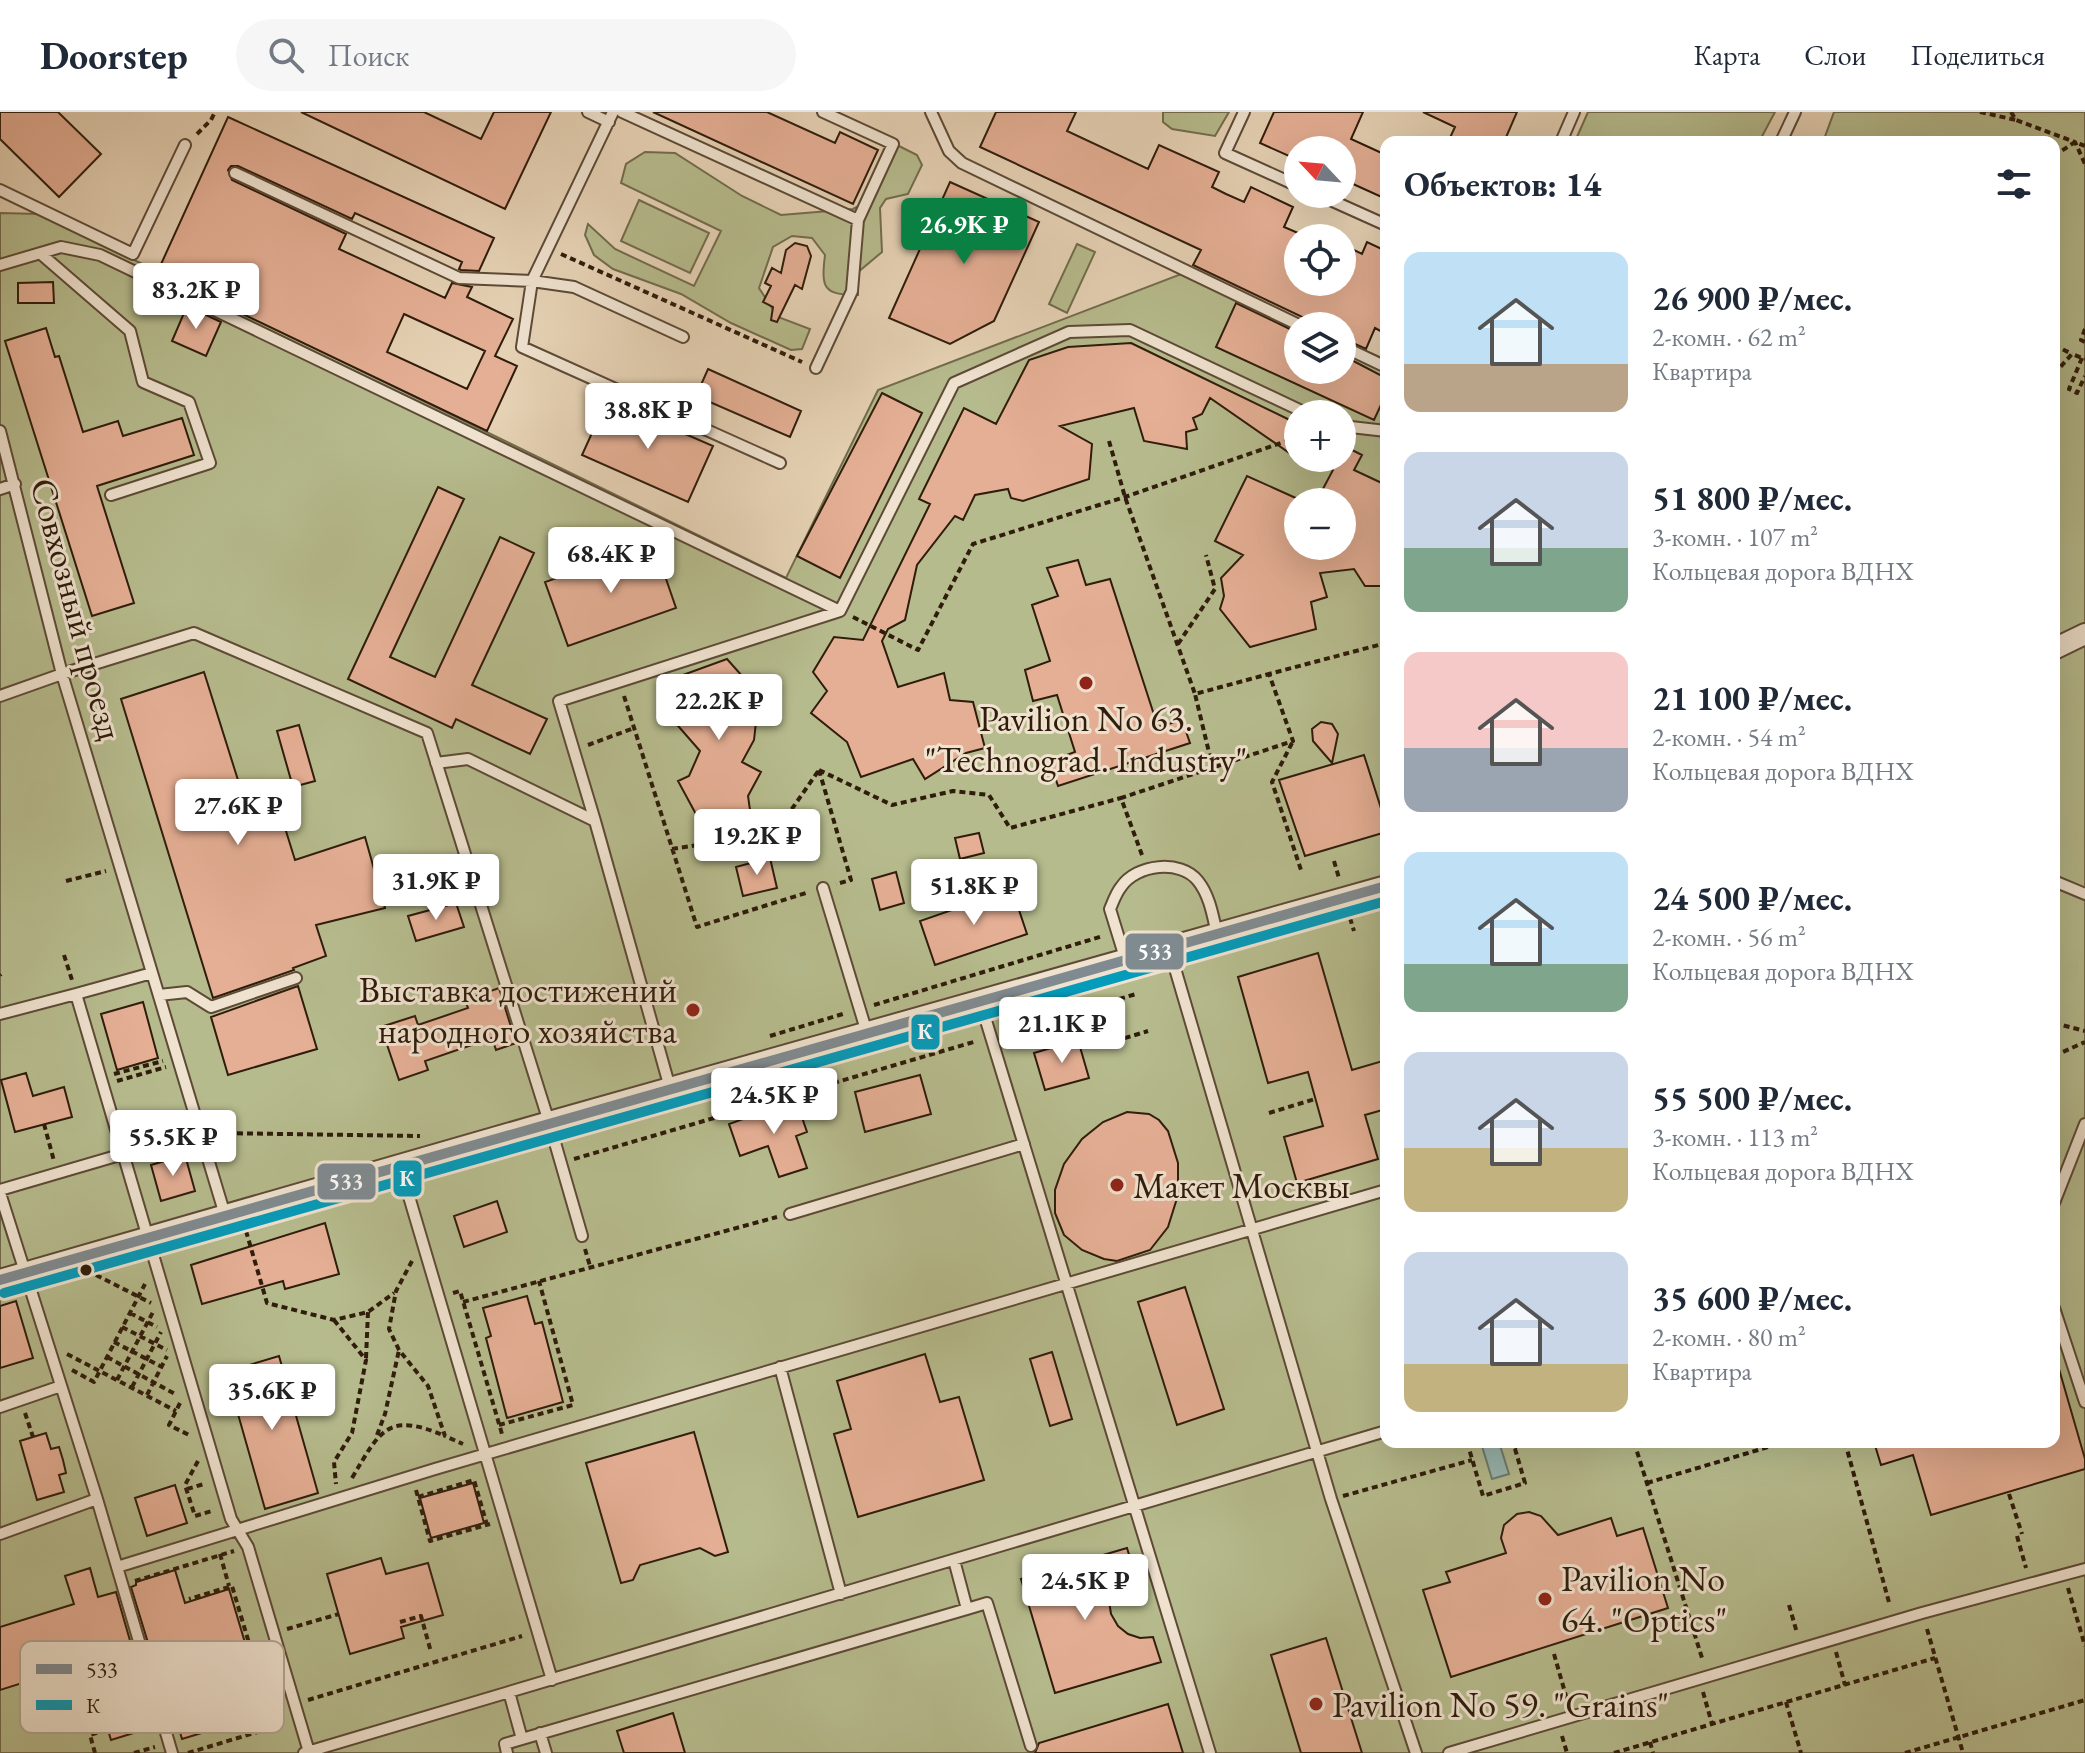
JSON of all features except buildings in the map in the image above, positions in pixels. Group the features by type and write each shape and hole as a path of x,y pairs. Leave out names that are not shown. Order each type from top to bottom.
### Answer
{"street":[{"path":"2060,646 2085,634"},
{"path":"0,1280 1380,888"}],"lane":[{"path":"588,112 611,117 532,281 522,347 780,463"},
{"path":"622,112 858,220"},
{"path":"816,368 852,291 858,220 893,144 823,112"},
{"path":"931,112 949,151 962,163 1284,318"},
{"path":"1244,112 1225,153 1284,180"},
{"path":"1564,136 1574,112"},
{"path":"1784,136 1795,112"},
{"path":"0,190 133,254 185,145"},
{"path":"235,173 459,278 532,281 574,287 683,337"},
{"path":"1348,208 1380,222"},
{"path":"0,265 61,247 100,255 840,611"},
{"path":"41,254 130,331 143,382 189,402 210,463 111,495"},
{"path":"670,1088 559,701 840,611 954,383 1069,332 1130,330 1284,403"},
{"path":"1356,353 1380,364"},
{"path":"1356,428 1380,430"},
{"name":"Совхозный проезд","path":"0,431 62,674 225,1215"},
{"path":"0,489 15,484"},
{"path":"0,696 194,633 427,733 582,1236"},
{"path":"436,763 468,759 595,821"},
{"path":"1126,961 1110,909 1122,884 1148,868 1178,868 1197,880 1207,898 1217,934"},
{"path":"2060,884 2085,894"},
{"path":"823,888 867,1033"},
{"path":"1169,948 1331,1499 1416,1753"},
{"path":"0,1014 152,973"},
{"path":"159,995 187,992 211,1007 296,978"},
{"path":"76,994 231,1519 248,1547 276,1641"},
{"path":"980,1001 1210,1753"},
{"path":"2060,1188 2085,1124"},
{"path":"790,1214 1024,1144"},
{"path":"124,1155 0,1191 139,1641"},
{"path":"400,1166 552,1680"},
{"path":"117,1567 340,1497 1380,1192"},
{"path":"2060,1326 2085,1402"},
{"path":"780,1367 841,1594"},
{"path":"0,1407 61,1386"},
{"path":"284,1668 306,1752 1380,1433"},
{"path":"0,1534 97,1499"},
{"path":"0,1521 13,1528"},
{"path":"954,1560 967,1609"},
{"path":"1449,1753 1922,1613 2085,1569"},
{"path":"507,1753 505,1744 540,1733 987,1603 1031,1746"},
{"path":"131,1615 144,1612"},
{"path":"509,1692 522,1739"},
{"path":"540,1733 546,1753"}],"path":[{"path":"185,145 211,120 215,112"},
{"path":"1980,112 2016,120 2059,136"},
{"path":"2011,112 2016,120"},
{"path":"2060,136 2085,146"},
{"path":"2060,152 2075,142"},
{"path":"2075,142 2085,164"},
{"path":"548,249 816,368"},
{"path":"2085,329 2081,340 2085,342"},
{"path":"2060,348 2084,359 2069,389 2077,393 2084,379"},
{"path":"2060,367 2072,354"},
{"path":"1109,441 1125,497 1195,694 1213,769"},
{"path":"840,611 918,650 973,544 1125,497 1284,442"},
{"path":"1206,555 1215,589"},
{"path":"1178,644 1215,589 1223,587"},
{"path":"1195,694 1380,645"},
{"path":"1269,674 1293,741 1272,782 1301,870"},
{"path":"620,682 697,927 851,880 819,770"},
{"path":"574,750 634,728"},
{"path":"819,770 892,805 953,791 989,795 1010,828 1121,798 1293,741"},
{"path":"672,849 755,836 787,816 819,770"},
{"path":"1121,798 1148,868"},
{"path":"1334,861 1340,884"},
{"path":"66,881 120,867"},
{"path":"1348,911 1354,931"},
{"path":"64,955 76,994"},
{"path":"561,1163 1136,994"},
{"path":"2060,1025 2085,1031"},
{"path":"1096,1047 1148,1031"},
{"path":"2060,1053 2085,1042"},
{"path":"118,1073 159,1061"},
{"path":"103,1085 179,1063"},
{"path":"1269,1113 1315,1099"},
{"path":"44,1124 58,1173"},
{"path":"124,1155 200,1133"},
{"path":"159,1145 164,1161"},
{"path":"463,1302 790,1214"},
{"path":"245,1227 267,1303 334,1320 368,1312 396,1291"},
{"path":"423,1242 396,1291 389,1329 399,1350 428,1386 445,1436"},
{"path":"96,1275 156,1306 117,1380"},
{"path":"72,1370 94,1382 148,1278"},
{"path":"499,1425 573,1405 539,1281"},
{"path":"439,1297 460,1291 506,1448"},
{"path":"340,1497 334,1462 352,1433 366,1360 368,1312"},
{"path":"130,1313 162,1329 132,1387"},
{"path":"334,1320 366,1360"},
{"path":"122,1327 170,1352 147,1395"},
{"path":"114,1342 162,1367"},
{"path":"59,1349 176,1411"},
{"path":"340,1497 377,1437 399,1350"},
{"path":"107,1357 183,1398 169,1425"},
{"path":"162,1403 169,1390"},
{"path":"20,1400 33,1437"},
{"path":"377,1437 396,1425 418,1425 485,1454"},
{"path":"1469,1448 1483,1496 1525,1483 1515,1448"},
{"path":"1636,1448 1703,1678 1712,1724"},
{"path":"1647,1483 1765,1448"},
{"path":"1847,1448 1895,1621"},
{"path":"200,1456 185,1485 195,1516 212,1511"},
{"path":"1331,1499 1472,1460"},
{"path":"412,1476 430,1541 505,1519"},
{"path":"418,1497 474,1480 487,1525"},
{"path":"186,1489 204,1484"},
{"path":"2009,1494 2030,1584"},
{"path":"122,1585 248,1547"},
{"path":"224,1568 248,1641"},
{"path":"2064,1574 2085,1646"},
{"path":"189,1599 229,1586"},
{"path":"1789,1605 1802,1649"},
{"path":"1922,1613 1963,1753"},
{"path":"274,1633 339,1614"},
{"path":"400,1622 419,1615 433,1662"},
{"path":"294,1704 538,1631"},
{"path":"1832,1640 1845,1685"},
{"path":"1554,1654 1572,1717"},
{"path":"1614,1753 1935,1658"},
{"path":"1905,1753 2085,1700"},
{"path":"1786,1702 1801,1753"},
{"path":"95,1753 90,1735 97,1733"},
{"path":"188,1753 254,1733"},
{"path":"1650,1742 1653,1753"},
{"path":"134,1753 170,1748"}],"green space":[{"path":"1163,112 1229,112 1215,136 1172,129 1163,122"},
{"path":"1588,112 1775,112 1762,136 1577,136"},
{"name":"Выставка достижений народного хозяйства","path":"1834,112 2085,112 2085,1753 0,1753 0,213 40,214 786,578 878,390 1189,271 1284,314 1284,384 1356,384 1356,346 1380,357 1380,1448 2060,1448 2060,136 1825,136"},
{"path":"897,145 917,155 922,165 908,194 886,199 880,208 882,252 857,273 858,295 838,293 827,287 824,282 825,255 812,238 792,236 773,247 759,288 778,317 810,329 802,349 791,350 731,323 681,294 613,269 594,255 585,235 588,224 615,249 694,286 721,231 621,183 626,164 645,152 675,153 742,196 781,215 853,209 864,203"},
{"path":"639,200 709,233 690,273 621,241"},
{"path":"1077,244 1095,252 1067,313 1049,304"}],"water":[{"path":"1483,1448 1501,1448 1509,1474 1492,1479"}],"transit line":[{"name":"533","path":"0,1280 1380,888"},
{"name":"К","path":"4,1293 1380,903"}],"place":[{"name":"Pavilion No 63. \"Technograd. Industry\"","path":"1086,683"},
{"name":"Выставка достижений народного хозяйства","path":"693,1010"},
{"name":"Макет Москвы","path":"1117,1185"},
{"name":"Pavilion No 64. \"Optics\"","path":"1545,1599"},
{"name":"Pavilion No 59. \"Grains\"","path":"1316,1704"}]}
